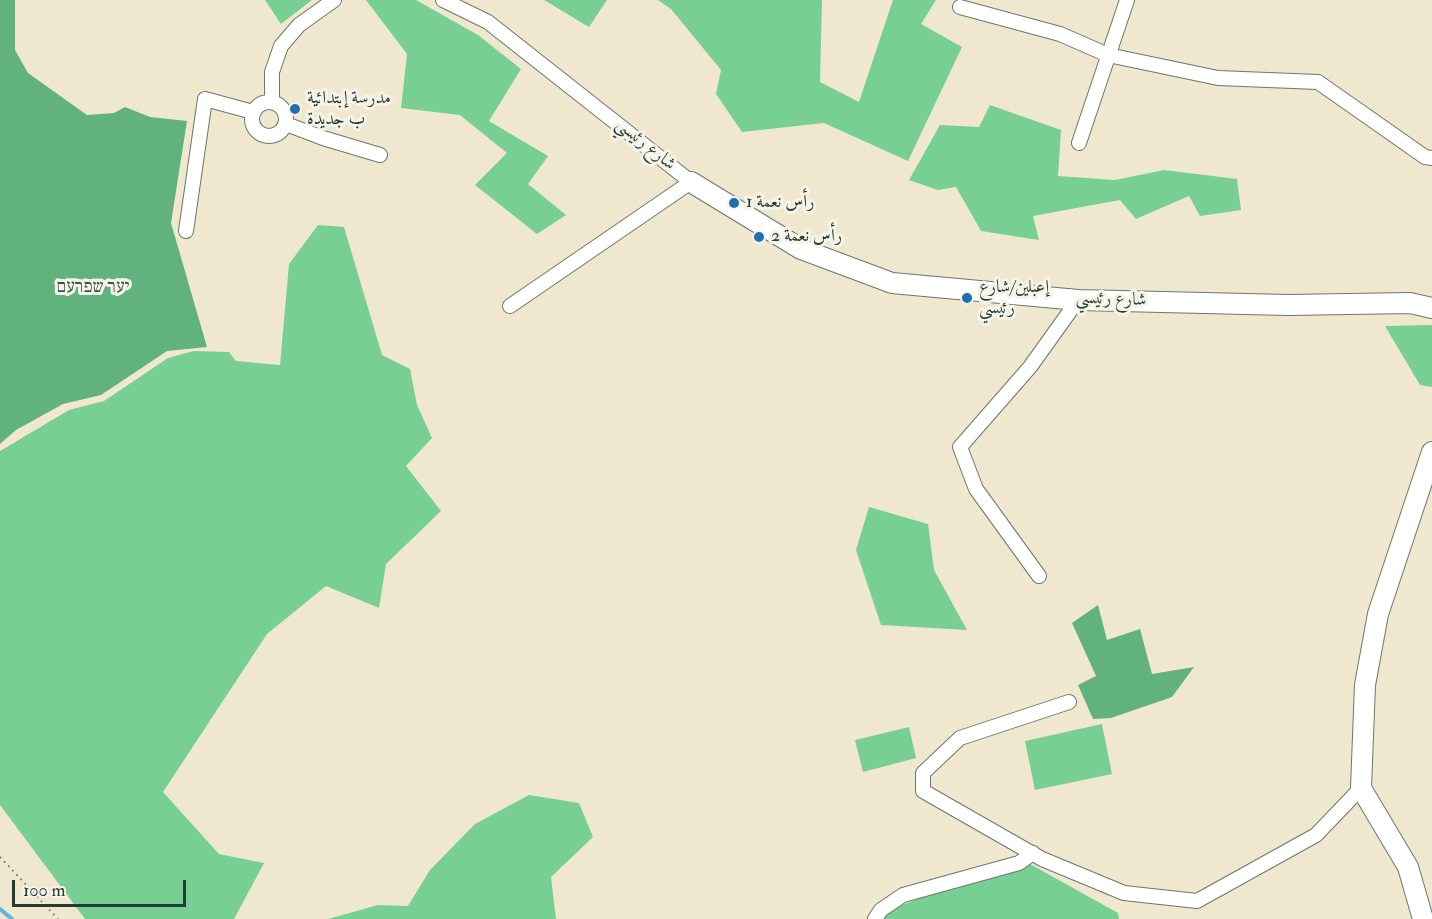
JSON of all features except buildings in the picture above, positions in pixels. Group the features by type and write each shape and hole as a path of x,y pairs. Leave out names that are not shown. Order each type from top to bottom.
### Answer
{"street":[{"path":"272,101 272,72 281,46 299,25 334,0"},
{"name":"شارع رئيسي","path":"443,0 488,22 691,183 801,249 892,283 1078,300 1288,305 1410,303 1432,309"},
{"path":"1079,143 1127,0"},
{"path":"960,7 1060,34 1108,56 1218,78 1318,82 1425,157 1432,158"},
{"path":"186,231 205,99 253,112"},
{"path":"272,101 282,106 286,112 286,124 275,135 264,135 252,123 253,112 260,104 272,101"},
{"path":"286,124 380,155"},
{"path":"510,306 691,183"},
{"path":"1039,576 976,489 960,447 1030,366 1078,300"},
{"path":"1423,919 1408,867 1361,788 1365,685 1378,614 1432,454"},
{"path":"1069,702 960,738 923,773 923,791 1033,853 1124,893 1197,901 1316,835 1361,788"},
{"path":"875,919 890,902 903,895 1019,863 1033,853"}],"path":[{"path":"0,857 58,919"}],"green space":[{"name":"יער שפרעם","path":"0,0 15,0 15,50 28,73 87,115 114,113 125,107 150,117 187,121 171,223 207,347 167,351 101,395 63,404 16,430 0,444"},
{"path":"265,0 312,0 281,24"},
{"path":"366,0 416,0 478,35 521,69 489,121 548,156 528,184 566,215 537,234 475,185 507,153 460,115 401,108 407,54"},
{"path":"544,0 607,0 589,27"},
{"path":"658,0 822,0 820,82 859,102 893,0 936,0 921,24 962,47 908,161 824,123 742,132 716,94 721,70 671,9"},
{"path":"990,105 1061,130 1058,176 1115,180 1164,170 1237,179 1241,210 1200,216 1189,196 1136,219 1120,200 1033,216 1039,240 981,231 956,187 938,190 909,180 940,125 979,127"},
{"path":"318,225 344,227 382,355 410,369 417,405 432,438 406,466 441,511 386,564 379,608 326,586 267,634 163,792 219,854 264,863 234,919 85,919 0,805 0,451 69,410 104,401 168,358 194,351 229,352 236,361 280,365 289,264"},
{"path":"1432,325 1432,387 1420,385 1385,326"},
{"path":"869,507 928,524 934,570 967,630 881,625 856,550"},
{"path":"1098,605 1107,640 1140,629 1152,674 1194,667 1172,697 1111,718 1093,719 1078,685 1096,676 1072,623"},
{"path":"1102,724 1112,774 1035,790 1025,741"},
{"path":"909,727 916,758 863,772 855,740"},
{"path":"529,795 579,803 593,837 551,877 556,919 328,919 378,905 408,906 430,870 475,824"},
{"path":"1030,864 1118,913 1119,919 866,919 969,879"}],"waterway":[{"path":"0,909 12,919"}],"place":[{"name":"مدرسة إبتدائية ب جديدة","path":"295,109"},
{"name":"رأس نعمة 1","path":"734,203"},
{"name":"رأس نعمة 2","path":"759,237"},
{"name":"إعبلين/شارع رئيسي","path":"967,298"}]}
